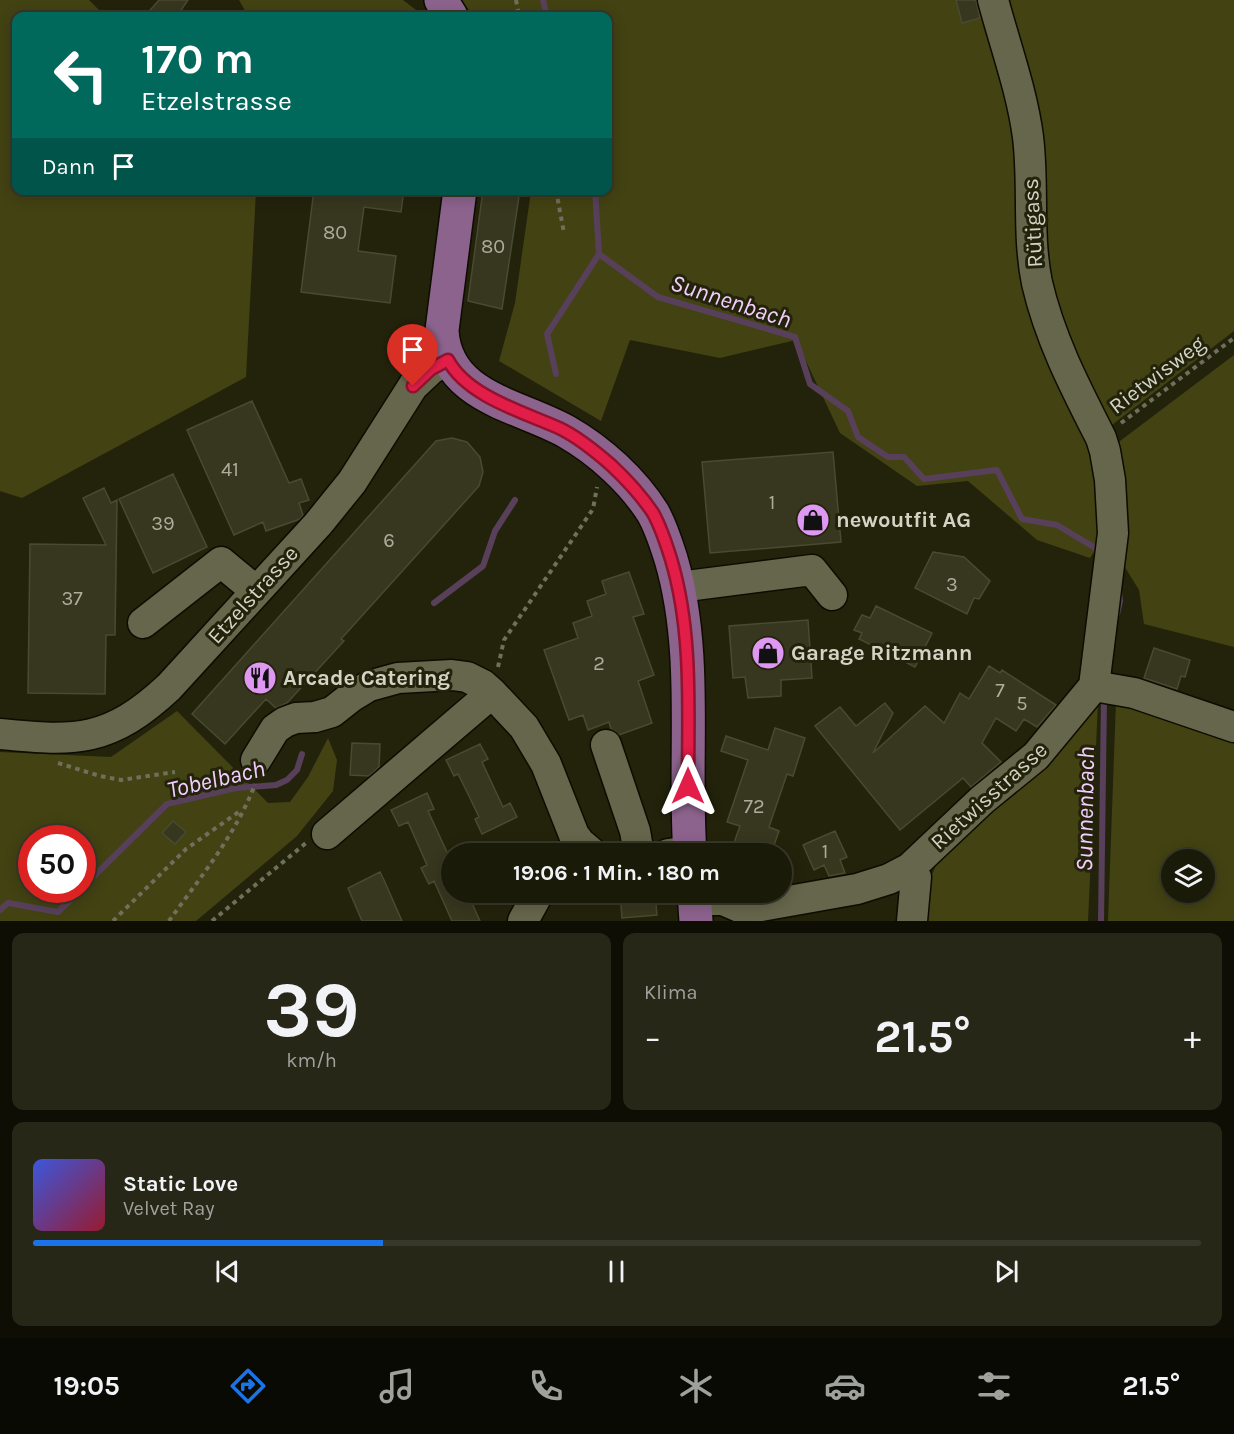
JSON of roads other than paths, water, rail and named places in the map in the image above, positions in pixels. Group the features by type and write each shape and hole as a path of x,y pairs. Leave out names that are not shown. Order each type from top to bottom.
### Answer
{"main road":[{"path":"459,195 442,330 448,360 459,376 486,396 567,432 593,449 637,491 653,513 663,534 679,587 687,661 688,809 684,843"}],"street":[{"name":"Rütigass","path":"993,0 1028,135 1032,249 1043,305 1062,360 1106,451 1113,524 1094,687"},
{"name":"Etzelstrasse","path":"0,734 71,738 99,733 131,719 147,708 169,687 318,524 352,482 413,386 431,369 448,360"},
{"path":"143,623 221,562 256,591"},
{"path":"679,587 812,570 832,595"},
{"path":"256,760 275,729 285,722 332,712 369,686 398,678 452,675 474,680 492,693 515,716 532,740 546,764 570,826 580,843"},
{"path":"1094,687 1134,693 1234,727"},
{"name":"Rietwisstrasse","path":"695,905 723,900 747,915 857,889 889,879 910,868 982,800 1036,756 1094,687"},
{"path":"327,834 492,693"},
{"path":"606,745 637,843"},
{"path":"910,868 916,877 912,921"},
{"path":"523,921 533,903"}],"waterway":[{"name":"Sunnenbach","path":"543,0 546,12"},
{"name":"Sunnenbach","path":"595,195 599,254 658,297 795,337 810,384 848,411 858,437 888,457 904,457 924,479 997,470 1022,519 1057,525 1102,552"},
{"name":"Tobelbach","path":"556,374 547,334 599,254"},
{"name":"Tobelbach","path":"434,603 483,566 495,531 515,500"},
{"name":"Sunnenbach","path":"1117,614 1120,601 1119,591"},
{"name":"Sunnenbach","path":"1101,921 1104,698"},
{"name":"Tobelbach","path":"96,874 167,804 236,788 276,785 287,780 297,770 302,754"},
{"name":"Tobelbach","path":"0,910 8,903 58,912 67,903"}],"place":[{"name":"newoutfit AG","path":"813,520"},
{"name":"Garage Ritzmann","path":"768,653"},
{"name":"Arcade Catering","path":"260,678"}]}
